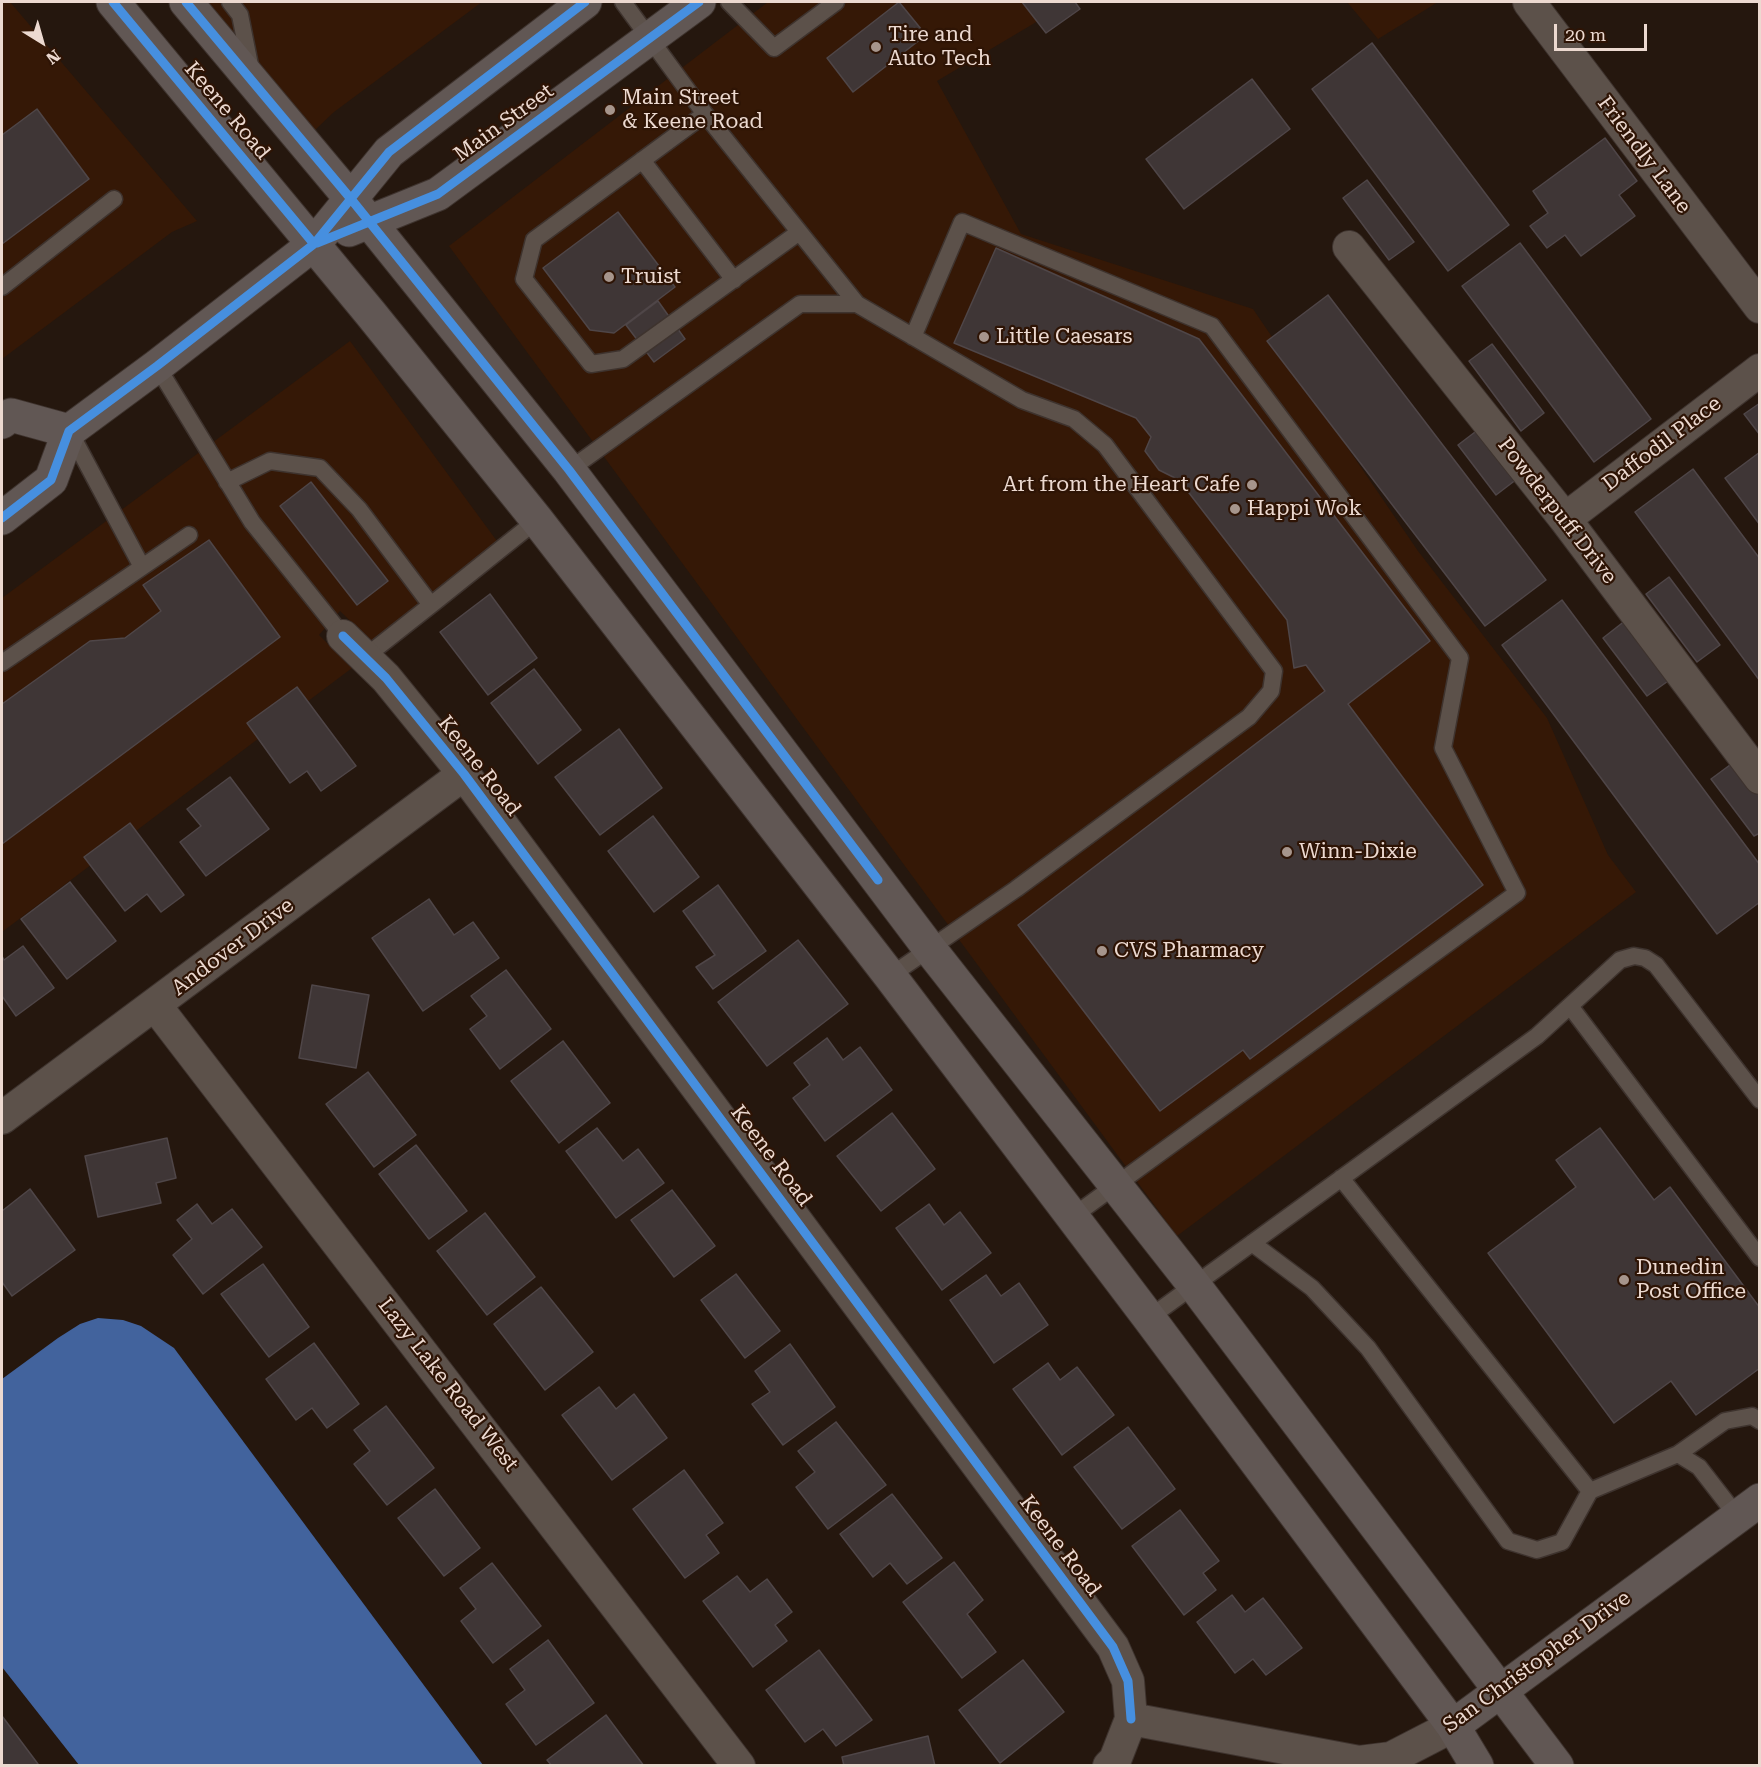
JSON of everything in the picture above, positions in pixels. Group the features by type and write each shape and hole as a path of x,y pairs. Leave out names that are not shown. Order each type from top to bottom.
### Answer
{"main road":[{"name":"Keene Road","path":"113,2 314,244 537,519 890,976 1149,1318 1453,1726 1477,1766"},
{"name":"Keene Road","path":"186,2 360,211 569,470 929,948 1194,1285 1557,1766"},
{"name":"Main Street","path":"360,211 389,152 585,2"},
{"name":"Main Street","path":"69,431 360,211 438,194 699,2"},
{"path":"2,422 11,415 69,431 51,480 2,518"},
{"name":"San Christopher Drive","path":"1453,1726 1748,1508"}],"street":[{"name":"Friendly Lane","path":"1529,2 1760,307"},
{"name":"Powderpuff Drive","path":"1349,247 1564,519 1760,778"},
{"name":"Daffodil Place","path":"1564,519 1760,369"},
{"name":"Keene Road","path":"343,636 386,678 464,774 1113,1647 1128,1681 1131,1719"},
{"name":"Andover Drive","path":"2,1118 464,774"},
{"name":"Lazy Lake Road West","path":"155,1005 739,1766"},
{"name":"San Christopher Drive","path":"1131,1719 1359,1762 1391,1758 1453,1726"},
{"path":"1109,1766 1115,1760 1131,1719"}],"lane":[{"path":"230,2 240,15 253,82"},
{"path":"623,2 705,114 856,304 1022,400 1074,419 1105,445 1274,671 1271,691 1249,717 1016,888 890,976"},
{"path":"729,2 774,48 836,2"},
{"path":"705,114 534,240 524,279 591,364 623,359 798,233"},
{"path":"642,160 734,280"},
{"path":"2,287 114,199"},
{"path":"914,337 962,222 1212,326 1460,658 1443,748 1517,893 1072,1217"},
{"path":"569,470 800,304 856,304"},
{"path":"157,366 252,522 343,636"},
{"path":"69,431 142,567"},
{"path":"227,482 270,461 320,468 359,509 431,605"},
{"path":"365,657 537,519"},
{"path":"2,663 189,535"},
{"path":"1149,1318 1537,1036 1620,960 1634,956 1645,958 1656,965 1760,1100"},
{"path":"1570,1006 1760,1258"},
{"path":"1341,1178 1590,1491"},
{"path":"1252,1243 1312,1288 1368,1348 1508,1541 1537,1550 1562,1542 1590,1491 1678,1454 1725,1421 1752,1416 1760,1421"},
{"path":"1678,1454 1699,1467 1748,1508"}],"shaded area":[{"path":"2,2 10,2 197,221 172,232 2,359"},
{"path":"207,2 482,2 334,112 314,131"},
{"path":"768,2 1070,2 937,81 1021,234 1253,309 1418,551 1547,718 1608,855 1636,892 1177,1236 449,246"},
{"path":"1347,2 1438,2 1378,39"},
{"path":"350,341 505,552 378,648 340,611 319,635 352,668 2,932 2,598"}],"water":[{"path":"98,1318 123,1320 141,1326 174,1348 483,1765 79,1765 2,1667 2,1379 80,1324"}],"building":[{"name":"Tire and Auto Tech","path":"899,2 926,35 853,92 827,58"},
{"path":"1022,2 1075,2 1080,9 1046,33"},
{"path":"1372,43 1509,225 1448,271 1312,89"},
{"path":"1252,79 1290,129 1184,209 1146,159"},
{"path":"37,109 89,179 2,244 2,135"},
{"path":"1605,138 1637,181 1619,195 1635,216 1581,256 1565,235 1547,248 1530,226 1548,213 1533,191"},
{"path":"1367,180 1414,242 1389,260 1343,198"},
{"name":"Truist","path":"618,212 675,287 614,333 590,330 543,268"},
{"path":"1520,243 1651,419 1594,462 1462,286"},
{"path":"996,248 1199,339 1430,641 1348,704 1483,885 1250,1059 1243,1050 1160,1111 1018,925 1325,691 1306,665 1294,668 1287,620 1179,480 1159,470 1145,451 1151,437 1136,418 954,343"},
{"path":"1328,295 1546,580 1485,626 1267,341"},
{"path":"658,301 685,339 654,362 626,325"},
{"path":"1492,344 1544,413 1521,431 1469,361"},
{"path":"1760,403 1760,435 1744,414"},
{"path":"1479,429 1517,479 1496,495 1458,445"},
{"path":"1760,452 1760,525 1725,478"},
{"path":"1693,469 1760,559 1760,681 1635,512"},
{"path":"311,482 388,581 357,605 280,506"},
{"path":"209,540 280,637 2,844 2,704 90,641 125,638 161,611 143,585"},
{"path":"1669,577 1720,645 1697,662 1646,594"},
{"path":"490,594 537,658 488,695 440,632"},
{"path":"1562,600 1760,865 1760,902 1717,934 1502,645"},
{"path":"1626,620 1671,679 1647,696 1603,638"},
{"path":"534,669 581,730 538,764 491,703"},
{"path":"297,687 356,766 321,791 307,771 290,783 247,723"},
{"path":"619,729 662,788 600,835 555,777"},
{"path":"1734,762 1760,797 1760,833 1754,836 1711,779"},
{"path":"230,777 269,829 206,876 180,842 201,826 187,809"},
{"path":"653,816 699,877 654,912 608,851"},
{"path":"130,823 184,895 161,912 147,894 125,911 84,857"},
{"path":"70,882 116,941 67,979 21,919"},
{"path":"718,885 766,951 713,989 696,967 715,955 683,911"},
{"path":"429,899 454,935 473,922 499,958 423,1011 372,938"},
{"path":"798,940 848,1004 767,1066 718,1002"},
{"path":"23,946 54,988 16,1016 2,996 2,956 4,960"},
{"path":"506,970 551,1029 500,1069 470,1029 487,1016 471,996"},
{"path":"312,985 369,995 356,1068 299,1058"},
{"path":"827,1038 843,1060 860,1047 892,1090 825,1141 793,1098 810,1085 794,1063"},
{"path":"563,1041 610,1103 559,1143 511,1081"},
{"path":"368,1072 416,1135 374,1167 326,1104"},
{"path":"892,1113 935,1169 881,1211 837,1156"},
{"path":"597,1128 623,1161 638,1149 664,1183 616,1218 566,1151"},
{"name":"Dunedin Post Office","path":"1600,1128 1654,1200 1670,1187 1760,1308 1760,1368 1696,1415 1671,1381 1614,1423 1488,1253 1576,1187 1556,1160"},
{"path":"167,1138 176,1178 156,1183 161,1203 98,1217 85,1156"},
{"path":"416,1145 467,1211 429,1239 379,1174"},
{"path":"30,1189 75,1250 12,1296 2,1282 2,1211"},
{"path":"672,1190 715,1246 674,1277 631,1220"},
{"path":"197,1204 212,1224 232,1209 262,1247 203,1294 173,1255 192,1239 177,1220"},
{"path":"929,1204 944,1225 960,1212 991,1253 942,1290 896,1228"},
{"path":"485,1213 535,1277 487,1315 437,1251"},
{"path":"263,1264 309,1327 269,1357 221,1294"},
{"path":"736,1274 780,1331 745,1358 701,1300"},
{"path":"986,1275 1001,1296 1019,1283 1048,1325 994,1363 950,1300"},
{"path":"541,1287 593,1352 545,1390 494,1324"},
{"path":"314,1343 359,1404 327,1428 312,1408 296,1420 266,1379"},
{"path":"790,1344 835,1407 783,1445 752,1404 770,1392 755,1371"},
{"path":"1048,1363 1060,1380 1077,1367 1114,1415 1062,1455 1013,1389"},
{"path":"599,1387 616,1409 634,1394 667,1438 612,1480 562,1415"},
{"path":"386,1406 434,1468 387,1505 354,1464 370,1451 354,1430"},
{"path":"836,1422 886,1485 828,1529 796,1487 815,1472 798,1451"},
{"path":"1128,1427 1175,1489 1122,1529 1074,1467"},
{"path":"684,1470 723,1523 706,1535 719,1553 685,1578 633,1509"},
{"path":"435,1489 480,1548 444,1576 398,1518"},
{"path":"892,1494 942,1558 907,1584 890,1563 873,1577 840,1534"},
{"path":"1180,1510 1219,1561 1203,1573 1216,1590 1184,1615 1132,1546"},
{"path":"954,1562 983,1600 967,1614 996,1652 962,1678 903,1602"},
{"path":"492,1563 541,1626 493,1663 461,1621 476,1609 460,1588"},
{"path":"737,1576 750,1592 767,1579 792,1612 775,1625 787,1641 753,1667 703,1601"},
{"path":"1232,1595 1245,1612 1263,1598 1302,1648 1266,1675 1253,1659 1235,1673 1197,1622"},
{"path":"548,1640 594,1703 536,1745 506,1704 525,1690 510,1669"},
{"path":"819,1650 872,1720 836,1746 823,1729 805,1742 766,1690"},
{"path":"1023,1660 1064,1712 1000,1763 959,1710"},
{"path":"606,1715 644,1766 552,1766 547,1760"},
{"path":"2,1716 38,1764 36,1766 2,1766"},
{"path":"928,1736 935,1766 844,1766 842,1757"}],"cycle path":[{"path":"113,2 314,244"},
{"path":"186,2 351,199 569,470 878,880"},
{"path":"2,518 51,480 69,431 314,244 389,152 585,2"},
{"path":"317,243 438,194 699,2"},
{"path":"343,636 386,678 464,774 1113,1647 1128,1681 1131,1719"}],"place":[{"name":"Tire and Auto Tech","path":"876,47"},
{"name":"Main Street & Keene Road","path":"610,110"},
{"name":"Truist","path":"609,277"},
{"name":"Little Caesars","path":"984,337"},
{"name":"Art from the Heart Cafe","path":"1252,485"},
{"name":"Happi Wok","path":"1235,509"},
{"name":"Winn-Dixie","path":"1287,852"},
{"name":"CVS Pharmacy","path":"1102,951"},
{"name":"Dunedin Post Office","path":"1624,1280"}]}
